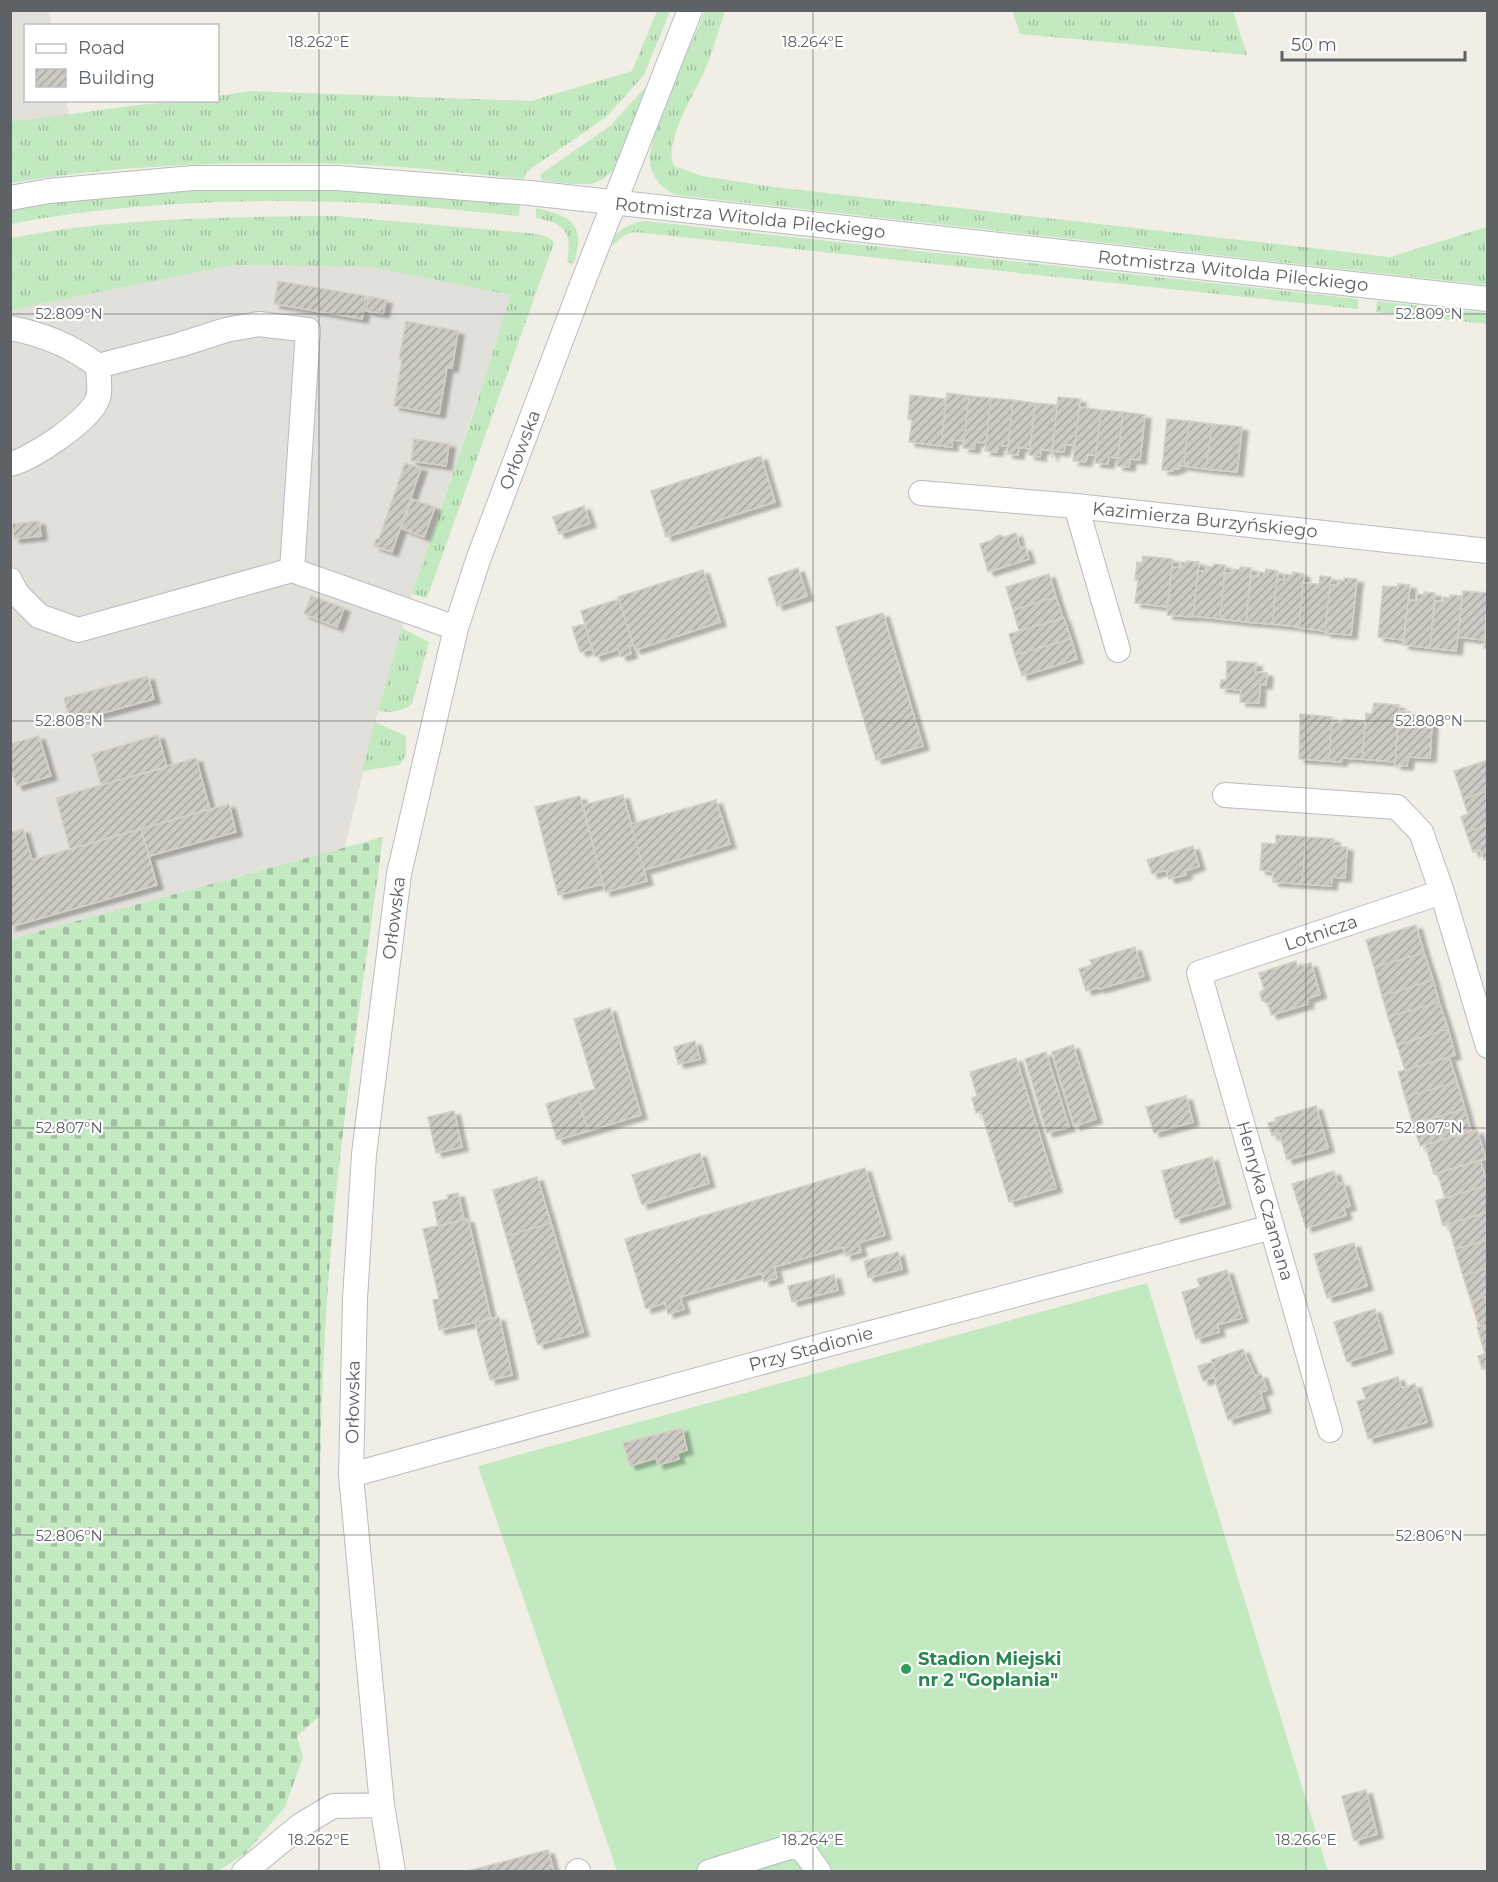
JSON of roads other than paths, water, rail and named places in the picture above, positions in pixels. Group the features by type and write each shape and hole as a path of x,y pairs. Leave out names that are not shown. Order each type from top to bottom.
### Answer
{"street":[{"name":"Orłowska","path":"393,1872 382,1805 351,1475 355,1299 364,1154 399,874 456,628 478,560 690,10"},
{"name":"Rotmistrza Witolda Pileckiego","path":"10,198 49,191 193,178 337,178 530,193 1488,299"},
{"path":"98,366 226,330 259,324 308,330 292,570"},
{"path":"10,328 52,339 80,352 98,366"},
{"path":"10,464 68,433 92,410 99,398 98,366"},
{"name":"Kazimierza Burzyńskiego","path":"921,493 1076,506 1488,551"},
{"path":"1076,506 1118,650"},
{"path":"10,580 16,594 39,616 78,630 292,570 456,628"},
{"path":"1225,795 1397,807 1421,832 1442,892 1488,1046"},
{"name":"Lotnicza","path":"1199,973 1442,892"},
{"name":"Henryka Czamana","path":"1199,973 1330,1430"},
{"name":"Przy Stadionie","path":"351,1475 810,1348 1272,1227"},
{"path":"244,1872 301,1825 333,1806 382,1805"},
{"path":"709,1872 799,1844 819,1872"}],"place":[{"name":"Stadion Miejski nr 2 \"Goplania\"","path":"906,1669"}]}
